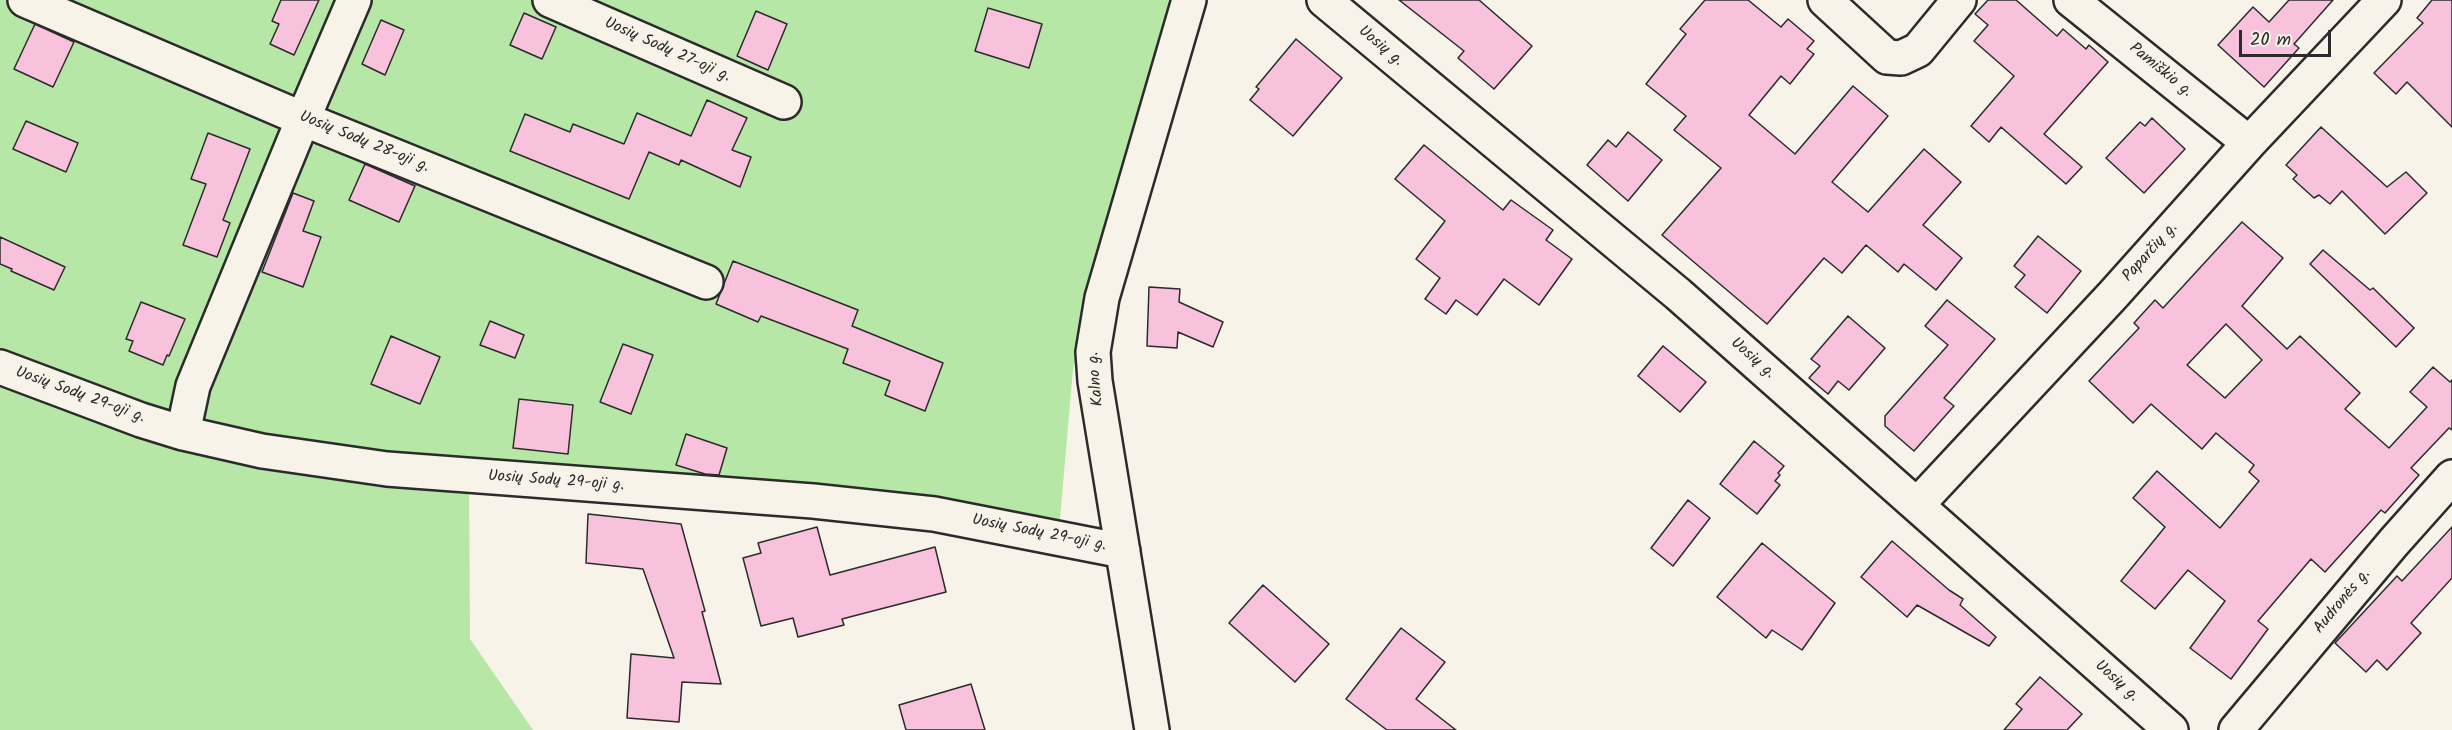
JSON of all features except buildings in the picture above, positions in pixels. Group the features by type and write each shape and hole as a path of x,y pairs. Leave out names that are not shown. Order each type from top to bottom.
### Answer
{"street":[{"name":"Uosių Sodų 28-oji g.","path":"25,0 303,118 705,282"},
{"path":"183,433 193,386 354,0"},
{"name":"Uosių Sodų 27-oji g.","path":"550,0 784,102"},
{"name":"Kalno g.","path":"1152,730 1095,381 1093,352 1102,298 1189,0"},
{"name":"Uosių g.","path":"1324,0 1678,294 2171,730"},
{"path":"1826,0 1887,57 1901,58 1918,50 1959,0"},
{"name":"Pamiškio g.","path":"2071,0 2249,143"},
{"name":"Paparčių g.","path":"1917,504 2113,295 2249,143 2384,0"},
{"name":"Uosių Sodų 29-oji g.","path":"0,367 183,433 262,451 387,469 813,501 934,514 1123,550"},
{"name":"Audronės g.","path":"2236,730 2394,542 2452,477"}],"green space":[{"path":"0,0 1183,0 1073,369 1057,554 829,509 469,486 470,639 533,730 0,730"}]}
